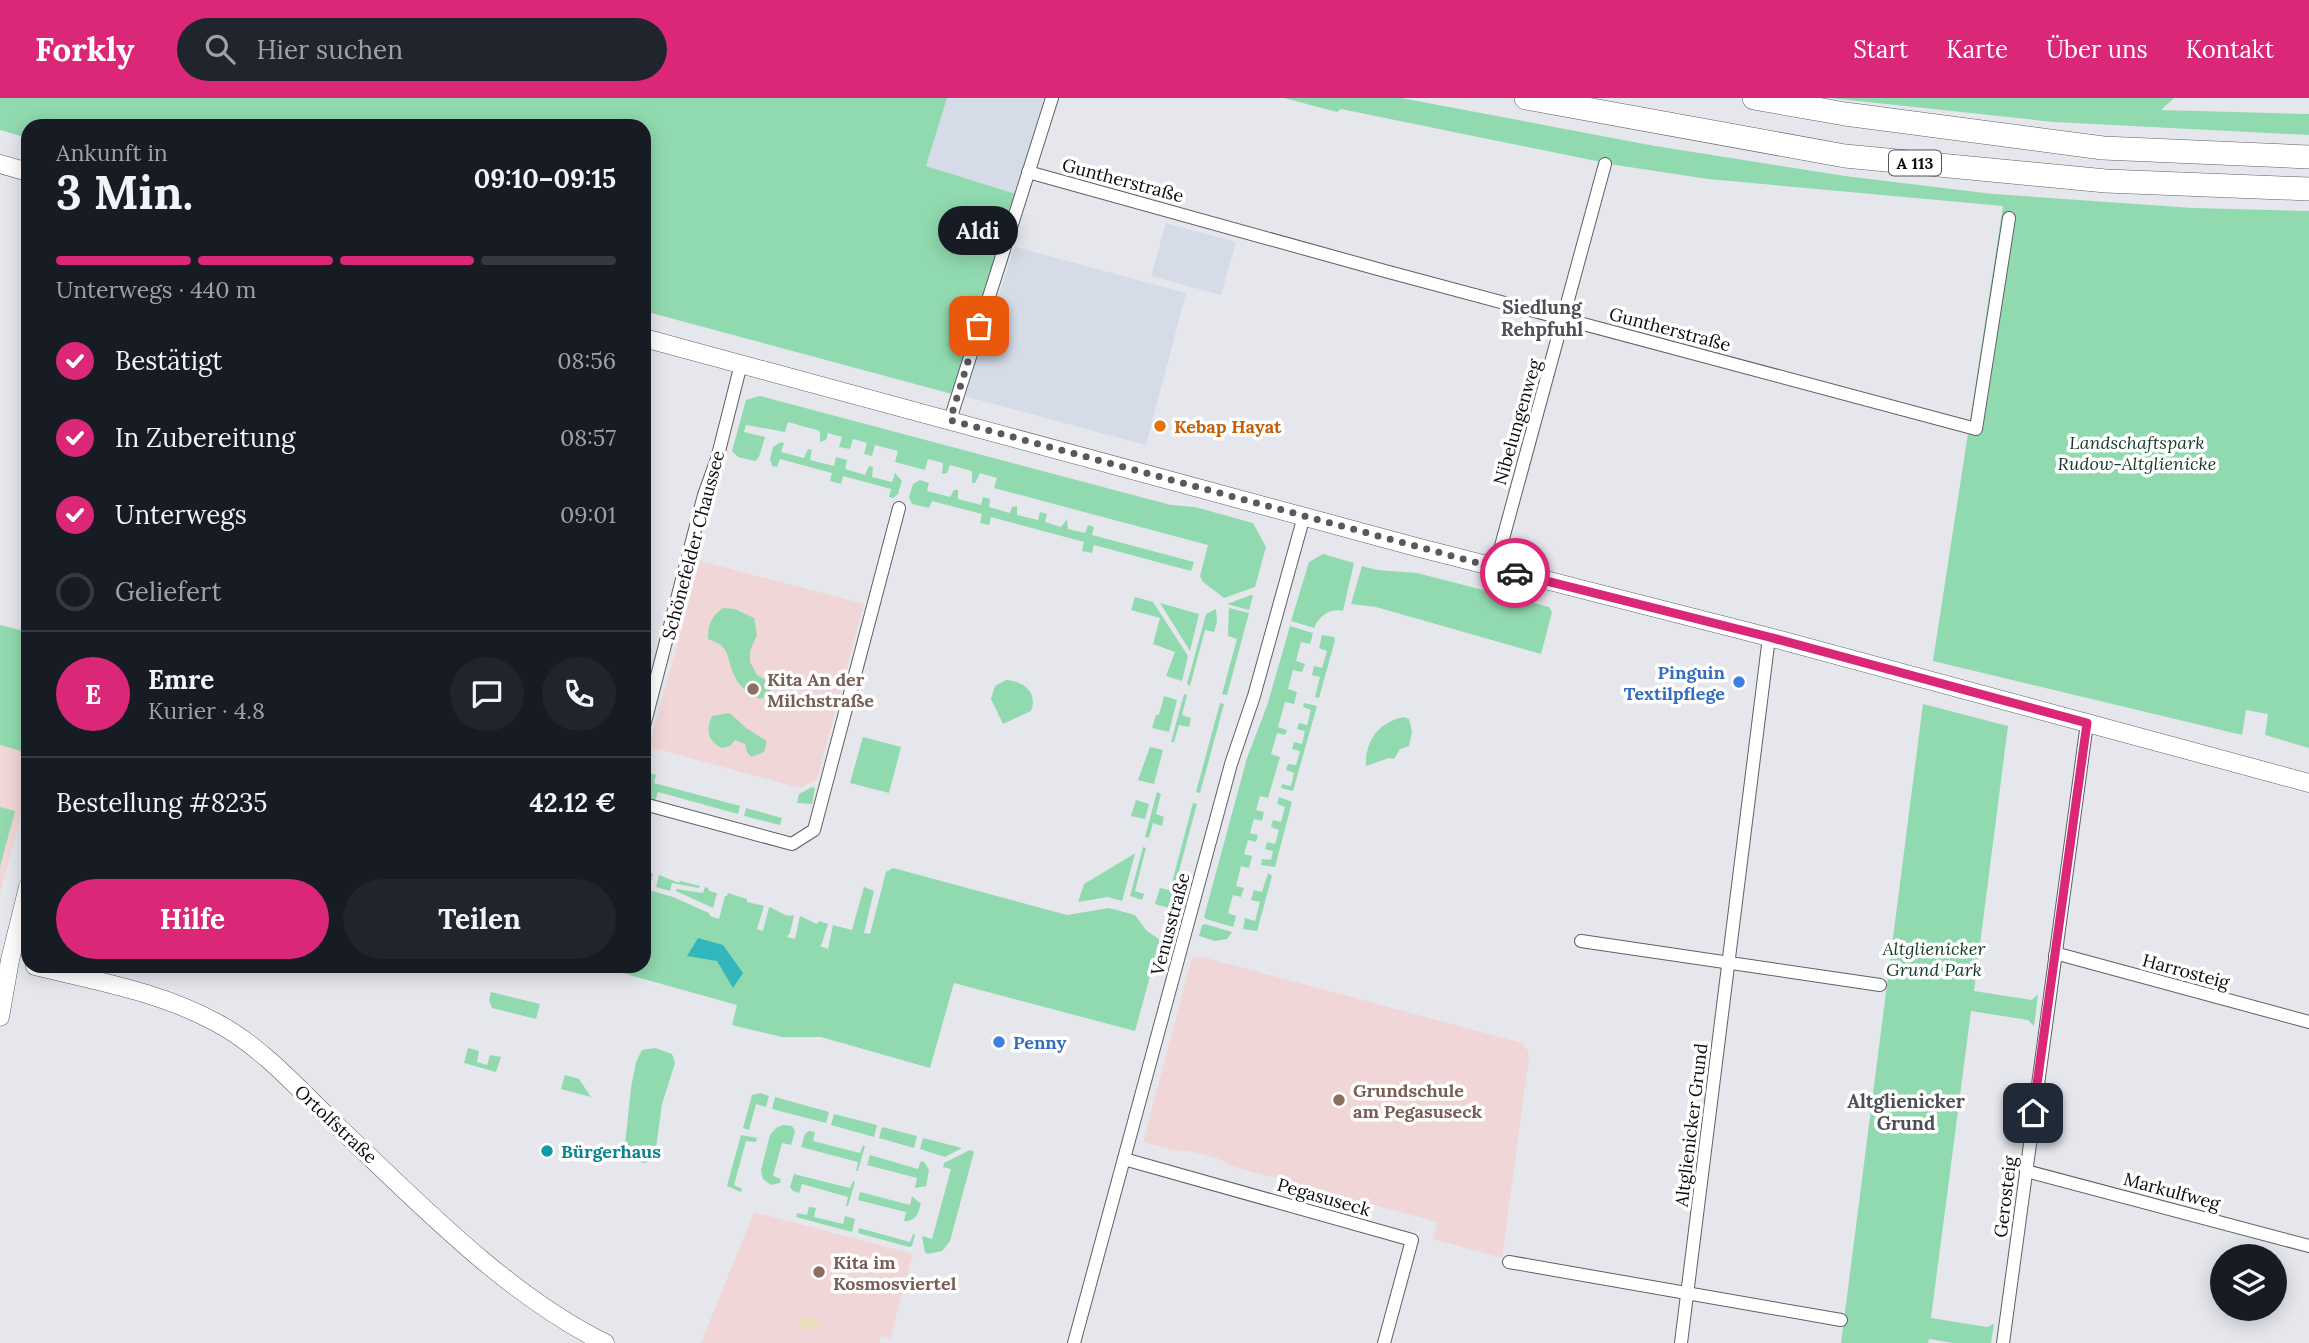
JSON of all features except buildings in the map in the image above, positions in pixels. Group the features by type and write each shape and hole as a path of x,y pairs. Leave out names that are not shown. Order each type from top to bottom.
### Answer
{"highway":[{"name":"A 113","path":"1526,98 1845,156 2106,181 2309,189"},
{"name":"A 113","path":"1755,98 1845,114 2103,148 2309,157"}],"main road":[{"path":"0,164 21,170"},
{"path":"651,340 1495,568 1769,637 2309,783"},
{"path":"0,1017 21,915"},
{"path":"10,960 21,962"},
{"name":"Ortolfstraße","path":"63,973 155,996 238,1035 444,1226 526,1296 582,1332 605,1343"}],"street":[{"path":"950,420 1052,98"},
{"name":"Nibelungenweg","path":"1495,568 1605,163"},
{"name":"Guntherstraße","path":"1028,173 1976,429 2009,218"},
{"name":"Schönefelder Chaussee","path":"651,700 741,364"},
{"path":"651,806 792,844 814,830 899,508"},
{"name":"Venusstraße","path":"1074,1343 1231,764 1254,696 1304,516"},
{"name":"Altglienicker Grund","path":"1681,1343 1769,637"},
{"name":"Gerosteig","path":"2003,1343 2087,723"},
{"path":"1581,941 1880,985"},
{"name":"Harrosteig","path":"2054,955 2309,1022"},
{"name":"Pegasuseck","path":"1124,1159 1412,1240 1384,1343"},
{"name":"Markulfweg","path":"2026,1171 2309,1246"},
{"path":"1509,1262 1841,1320"}],"shaded area":[{"path":"947,98 1044,98 1016,194 926,166"},
{"path":"1166,223 1236,242 1221,295 1151,276"},
{"path":"1015,247 1186,293 1146,445 964,396"},
{"name":"Kita An der Milchstraße","path":"700,561 864,604 817,779 800,788 653,748 651,740"},
{"path":"0,745 21,751 21,816 0,893"},
{"name":"Grundschule am Pegasuseck","path":"1199,956 1522,1043 1529,1058 1502,1258 1433,1239 1437,1222 1231,1166 1219,1159 1143,1142 1192,958"},
{"name":"Kita im Kosmosviertel","path":"754,1212 913,1254 890,1338 881,1336 879,1343 701,1343"}],"green space":[{"path":"0,98 947,98 926,166 1016,194 952,394 651,313 651,119 21,119 21,136 0,130"},
{"name":"Landschaftspark Rudow-Altglienicke","path":"1284,98 1401,98 1655,146 1845,176 1993,194 2193,208 2309,211 2309,748 2265,735 2268,714 2246,710 2242,735 1933,661 2003,206 1708,179 1616,165 1341,109 1337,112"},
{"path":"1830,98 2174,98 2161,110 2309,114 2309,135 2054,122"},
{"path":"760,396 1171,505 1195,507 1253,523 1266,547 1255,587 1224,598 1203,582 1200,576 1208,545 994,488 997,478 980,473 975,483 972,483 972,471 950,465 947,473 942,474 943,463 928,459 925,470 895,462 898,451 875,445 872,456 864,454 867,443 853,439 850,449 839,447 842,437 828,433 826,440 820,442 820,431 788,422 785,432 746,425 744,432 765,437 759,457 755,461 738,457 732,451 746,400"},
{"path":"784,443 781,452 804,458 808,449 812,450 810,460 834,466 836,457 847,460 845,469 865,475 869,466 873,467 872,477 892,482 895,473 902,481 898,494 893,498 889,497 891,489 843,476 841,484 830,481 832,473 780,459 777,467 772,466 770,459 773,447"},
{"path":"920,480 929,483 927,491 950,497 954,490 958,490 958,499 981,505 983,497 990,499 989,507 1010,513 1012,507 1017,506 1017,515 1038,520 1040,512 1047,514 1045,522 1061,527 1067,519 1068,529 1085,533 1088,525 1094,527 1092,535 1194,562 1191,571 1094,545 1092,553 1082,551 1084,542 991,517 989,525 980,523 982,514 932,501 929,508 912,504 909,497 913,484"},
{"path":"1323,554 1354,563 1343,611 1326,614 1314,628 1291,621 1309,562"},
{"path":"1362,566 1417,573 1549,607 1552,612 1541,654 1376,607 1351,604"},
{"path":"1253,596 1249,610 1227,604"},
{"path":"1135,597 1153,602 1188,656 1182,681 1166,676 1175,652 1153,644 1160,618 1131,610"},
{"path":"1160,603 1199,614 1190,651"},
{"path":"723,608 735,609 754,618 757,635 750,651 750,662 757,675 769,682 771,694 760,699 746,690 735,677 725,650 708,639 711,621"},
{"path":"1229,608 1249,613 1227,695 1222,694 1237,639 1228,636"},
{"path":"1216,609 1217,622 1214,632 1205,630 1190,686 1187,684 1206,614"},
{"path":"0,625 21,630 21,751 0,745"},
{"path":"1290,626 1313,633 1310,644 1301,642 1296,661 1305,664 1302,672 1293,670 1288,689 1297,692 1294,704 1285,702 1278,727 1287,730 1285,735 1277,733 1271,754 1280,757 1268,798 1260,796 1256,810 1264,812 1262,821 1254,819 1250,833 1258,835 1256,842 1248,840 1244,854 1252,856 1249,868 1241,866 1236,886 1244,888 1241,897 1233,895 1228,913 1236,916 1233,927 1204,917 1247,758 1267,706"},
{"path":"1322,635 1334,637 1335,640 1319,698 1315,697 1320,677 1312,675 1314,666 1322,668 1327,651 1319,648"},
{"path":"1006,680 1028,689 1033,705 1031,711 1003,724 991,699 995,686"},
{"path":"1184,694 1187,695 1182,715 1191,718 1189,727 1179,725 1174,742 1171,742"},
{"path":"1164,696 1177,700 1169,732 1152,728"},
{"path":"1220,703 1224,704 1200,793 1196,792"},
{"path":"1304,703 1317,706 1293,791 1281,788 1282,784 1291,786 1294,773 1286,770 1288,764 1296,765 1300,751 1292,749 1294,742 1302,744 1305,731 1297,729 1299,723 1307,725 1311,710 1303,707"},
{"name":"Altglienicker Grund Park","path":"1923,704 2008,726 1974,991 2032,1000 2038,994 2034,1026 2028,1020 1971,1011 1931,1318 1987,1327 1994,1324 1991,1343 1953,1343 1929,1339 1928,1343 1841,1343"},
{"path":"730,713 746,728 767,741 764,752 751,757 745,744 735,740 730,746 722,748 713,742 709,730 712,716"},
{"path":"1404,717 1409,719 1412,732 1409,746 1400,749 1394,759 1389,758 1366,766 1368,748 1375,734 1387,723"},
{"path":"863,737 901,747 889,793 850,783"},
{"path":"1150,747 1163,750 1154,784 1138,780"},
{"path":"651,773 656,775 654,783 740,806 738,814 658,792 655,801 651,800"},
{"path":"815,788 812,804 797,803 799,794"},
{"path":"1157,792 1161,794 1156,814 1164,817 1162,826 1153,823 1149,838 1145,837"},
{"path":"1279,797 1292,802 1275,867 1261,865 1262,859 1271,860 1273,851 1265,849 1267,842 1275,844 1279,830 1271,827 1273,820 1281,822 1285,807 1277,804"},
{"path":"1136,800 1149,804 1145,819 1131,816"},
{"path":"1193,803 1197,804 1169,908 1155,904 1160,888 1170,890"},
{"path":"0,807 15,811 0,867"},
{"path":"746,808 782,818 780,825 744,816"},
{"path":"1143,847 1146,848 1135,891 1144,894 1142,900 1130,896"},
{"path":"1135,854 1122,901 1108,897 1078,902 1084,884"},
{"path":"893,868 1067,915 1109,908 1135,915 1146,930 1160,940 1135,1031 954,983 930,1068 821,1037 782,1037 732,1025 737,1005 622,973 651,973 651,891 673,897 719,919 728,893 747,899 747,902 764,906 757,929 763,931 769,907 785,915 794,915 787,937 795,939 800,916 817,924 819,921 828,924 820,946 828,949 833,925 852,930 864,887 874,891 864,933 870,934 886,872"},
{"path":"1268,873 1272,876 1257,931 1243,929 1245,918 1255,921 1260,902 1251,900 1254,890 1262,892"},
{"path":"659,875 679,883 680,881 700,886 672,883 670,891 656,887"},
{"path":"705,887 717,893 713,908 676,891 703,893"},
{"path":"1202,925 1232,932 1227,939 1215,941 1199,936"},
{"path":"491,992 540,1004 536,1019 492,1008 489,1000"},
{"path":"468,1048 479,1051 477,1062 487,1065 490,1055 501,1057 496,1072 464,1063"},
{"path":"655,1048 672,1054 675,1063 662,1104 655,1155 649,1162 643,1163 632,1159 625,1145 636,1062 642,1050"},
{"path":"565,1075 579,1079 591,1097 561,1089"},
{"path":"760,1093 769,1096 766,1107 756,1104 749,1130 743,1128 752,1095"},
{"path":"775,1097 829,1112 826,1123 772,1109"},
{"path":"834,1114 877,1125 874,1137 831,1125"},
{"path":"783,1125 792,1126 795,1131 791,1145 782,1143 773,1176 781,1179 780,1183 771,1185 763,1179 761,1170 770,1135"},
{"path":"882,1127 917,1136 914,1148 879,1138"},
{"path":"809,1131 815,1132 813,1141 860,1153 863,1145 865,1146 858,1171 858,1162 801,1147 805,1134"},
{"path":"741,1135 757,1138 756,1142 746,1141 734,1185 742,1189 741,1192 727,1186"},
{"path":"923,1138 962,1148 945,1157 920,1149"},
{"path":"970,1150 974,1152 950,1241 942,1251 928,1254 925,1252 922,1236 932,1239 951,1169 943,1167 944,1163"},
{"path":"870,1155 918,1169 921,1161 924,1162 929,1170 926,1186 915,1188 917,1178 867,1165"},
{"path":"794,1174 850,1188 853,1181 855,1182 848,1206 848,1197 802,1184 799,1193 793,1191 790,1187"},
{"path":"860,1192 910,1205 912,1196 921,1204 914,1218 904,1221 906,1212 858,1200"},
{"path":"809,1207 816,1208 814,1217 843,1224 845,1216 855,1219 852,1232 796,1217 797,1213 807,1215"},
{"path":"859,1228 910,1242 913,1234 915,1235 912,1246 909,1247 858,1233"}],"sand":[{"path":"802,1316 815,1319 820,1326 817,1330 802,1328 798,1321"}],"water":[{"path":"698,938 723,945 743,973 733,988 717,961 687,956"}],"way so far":[{"path":"979,326 950,420 1515,573"}],"place":[{"name":"Aldi","path":"979,326"},
{"name":"Kebap Hayat","path":"1160,426"},
{"name":"Pinguin Textilpflege","path":"1739,682"},
{"name":"Kita An der Milchstraße","path":"753,689"},
{"name":"Penny","path":"999,1042"},
{"name":"Grundschule am Pegasuseck","path":"1339,1100"},
{"name":"Bürgerhaus","path":"547,1151"},
{"name":"Kita im Kosmosviertel","path":"819,1272"}],"district":[{"name":"Siedlung Rehpfuhl","path":"1542,318"},
{"name":"Altglienicker Grund","path":"1906,1112"}],"route":[{"path":"1515,573 1769,637 2087,723 2033,1113"}]}
